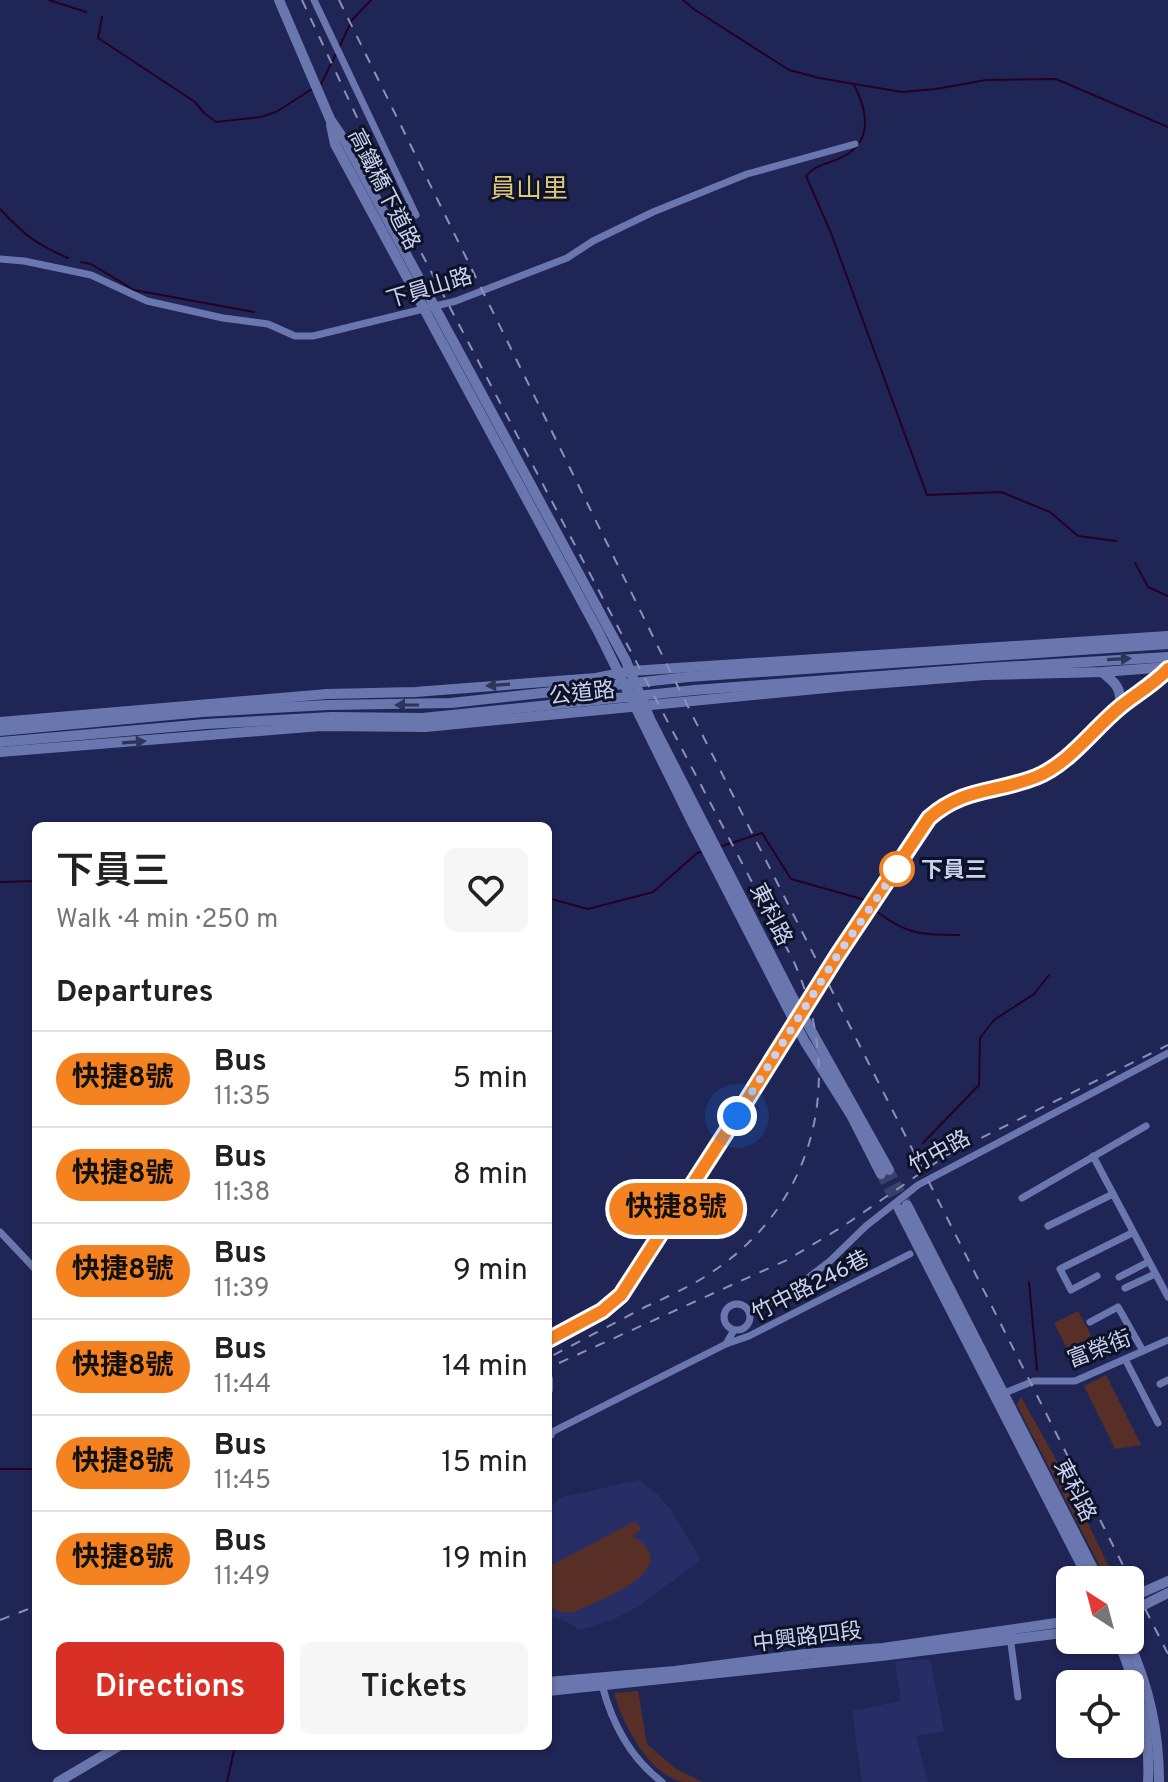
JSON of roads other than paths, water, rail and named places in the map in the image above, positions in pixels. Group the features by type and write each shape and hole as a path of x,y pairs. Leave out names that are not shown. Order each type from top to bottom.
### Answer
{"street":[{"name":"高鐵橋下道路","path":"279,0 330,119 335,144 633,676"},
{"path":"314,0 416,215"},
{"name":"下員山路","path":"0,259 14,259 91,275 147,301 223,318 268,324 295,336 313,336 456,301 567,258 593,241 653,212 747,174 855,144"},
{"name":"高鐵橋下道路","path":"429,307 621,678 637,701"},
{"name":"公道路","path":"0,731 218,711 451,703 633,676 1168,636"},
{"name":"公道路","path":"686,672 1168,644"},
{"name":"公道路","path":"0,752 321,726 426,727 697,694 1168,657"},
{"path":"552,1338 602,1311 621,1295 929,818 957,799 1035,778 1055,766 1168,668"},
{"name":"公道路","path":"985,671 1102,672 1168,668"},
{"path":"1102,672 1121,692 1120,707"},
{"name":"東科路","path":"633,676 637,701 795,1024 885,1172 859,1111 717,862"},
{"name":"公道路","path":"0,722 327,694 415,692 621,678"},
{"name":"公道路","path":"0,742 206,724 332,717 422,718 637,701"},
{"name":"竹中路","path":"750,1314 800,1284 830,1261 866,1226 918,1185 1168,1053"},
{"path":"1022,1198 1146,1126"},
{"path":"1093,1156 1168,1297"},
{"path":"1048,1226 1113,1194"},
{"name":"東科路","path":"903,1207 1092,1566"},
{"path":"0,1232 32,1266"},
{"path":"1097,1276 1071,1290 1060,1269 1132,1233"},
{"name":"竹中路246巷","path":"726,1344 749,1336 910,1254"},
{"path":"1119,1277 1148,1262"},
{"path":"1125,1288 1155,1274"},
{"path":"734,1304 742,1305 750,1314 746,1327 734,1330 727,1327 724,1320 727,1309 734,1304"},
{"path":"1090,1322 1118,1307 1143,1351"},
{"path":"552,1431 726,1344 734,1330"},
{"name":"富榮街","path":"1000,1394 1034,1381 1075,1381 1168,1340"},
{"path":"1125,1359 1158,1423"},
{"name":"東科路","path":"1000,1394 1082,1566"},
{"path":"1144,1592 1168,1581"},
{"path":"1144,1605 1168,1593"},
{"name":"中興路四段","path":"1010,1635 1056,1624"},
{"name":"中興路四段","path":"552,1690 1010,1635 1056,1633"},
{"path":"1010,1635 1018,1697"},
{"path":"1123,1654 1143,1707 1148,1782"},
{"path":"1133,1654 1152,1703 1159,1782"},
{"name":"中興路四段","path":"552,1682 602,1682"},
{"path":"602,1682 618,1729 631,1751 662,1782"},
{"path":"58,1782 112,1750"}],"waterway":[{"path":"49,0 86,12"},
{"path":"339,48 352,20 371,0"},
{"path":"683,0 789,70 819,78 902,92 986,80 1056,79 1168,127"},
{"path":"102,17 98,38 195,102 216,122 261,117 276,112 312,89"},
{"path":"321,84 336,54"},
{"path":"854,85 865,117 862,137 849,153 806,176 831,233 927,495 1001,492 1050,512 1078,536 1116,541"},
{"path":"0,209 31,238 68,258"},
{"path":"81,262 91,264 134,290 254,312"},
{"path":"1135,563 1148,587 1168,596"},
{"path":"722,846 762,833 791,879 866,902"},
{"path":"552,899 588,909 653,892 697,853 704,851"},
{"path":"0,882 32,881"},
{"path":"876,911 915,932 959,935"},
{"path":"923,1143 979,1085 980,1038 994,1020 1034,994 1049,975"},
{"path":"1029,1282 1037,1370"},
{"path":"0,1469 32,1469"},
{"path":"227,1782 234,1750"}],"tunnel":[{"path":"889,1170 906,1203"},
{"path":"881,1174 899,1209"}],"railway":[{"path":"302,0 414,239 794,962 809,1004 817,1047 818,1090 812,1131 799,1171 778,1208 750,1241 699,1281 552,1356"},
{"path":"339,0 672,675 1168,1654"},
{"path":"559,1363 787,1260 842,1227 947,1155 1168,1045"},
{"path":"0,1620 32,1608"}],"place":[{"name":"下員三","path":"897,869"}],"district":[{"name":"員山里","path":"529,188"}]}
